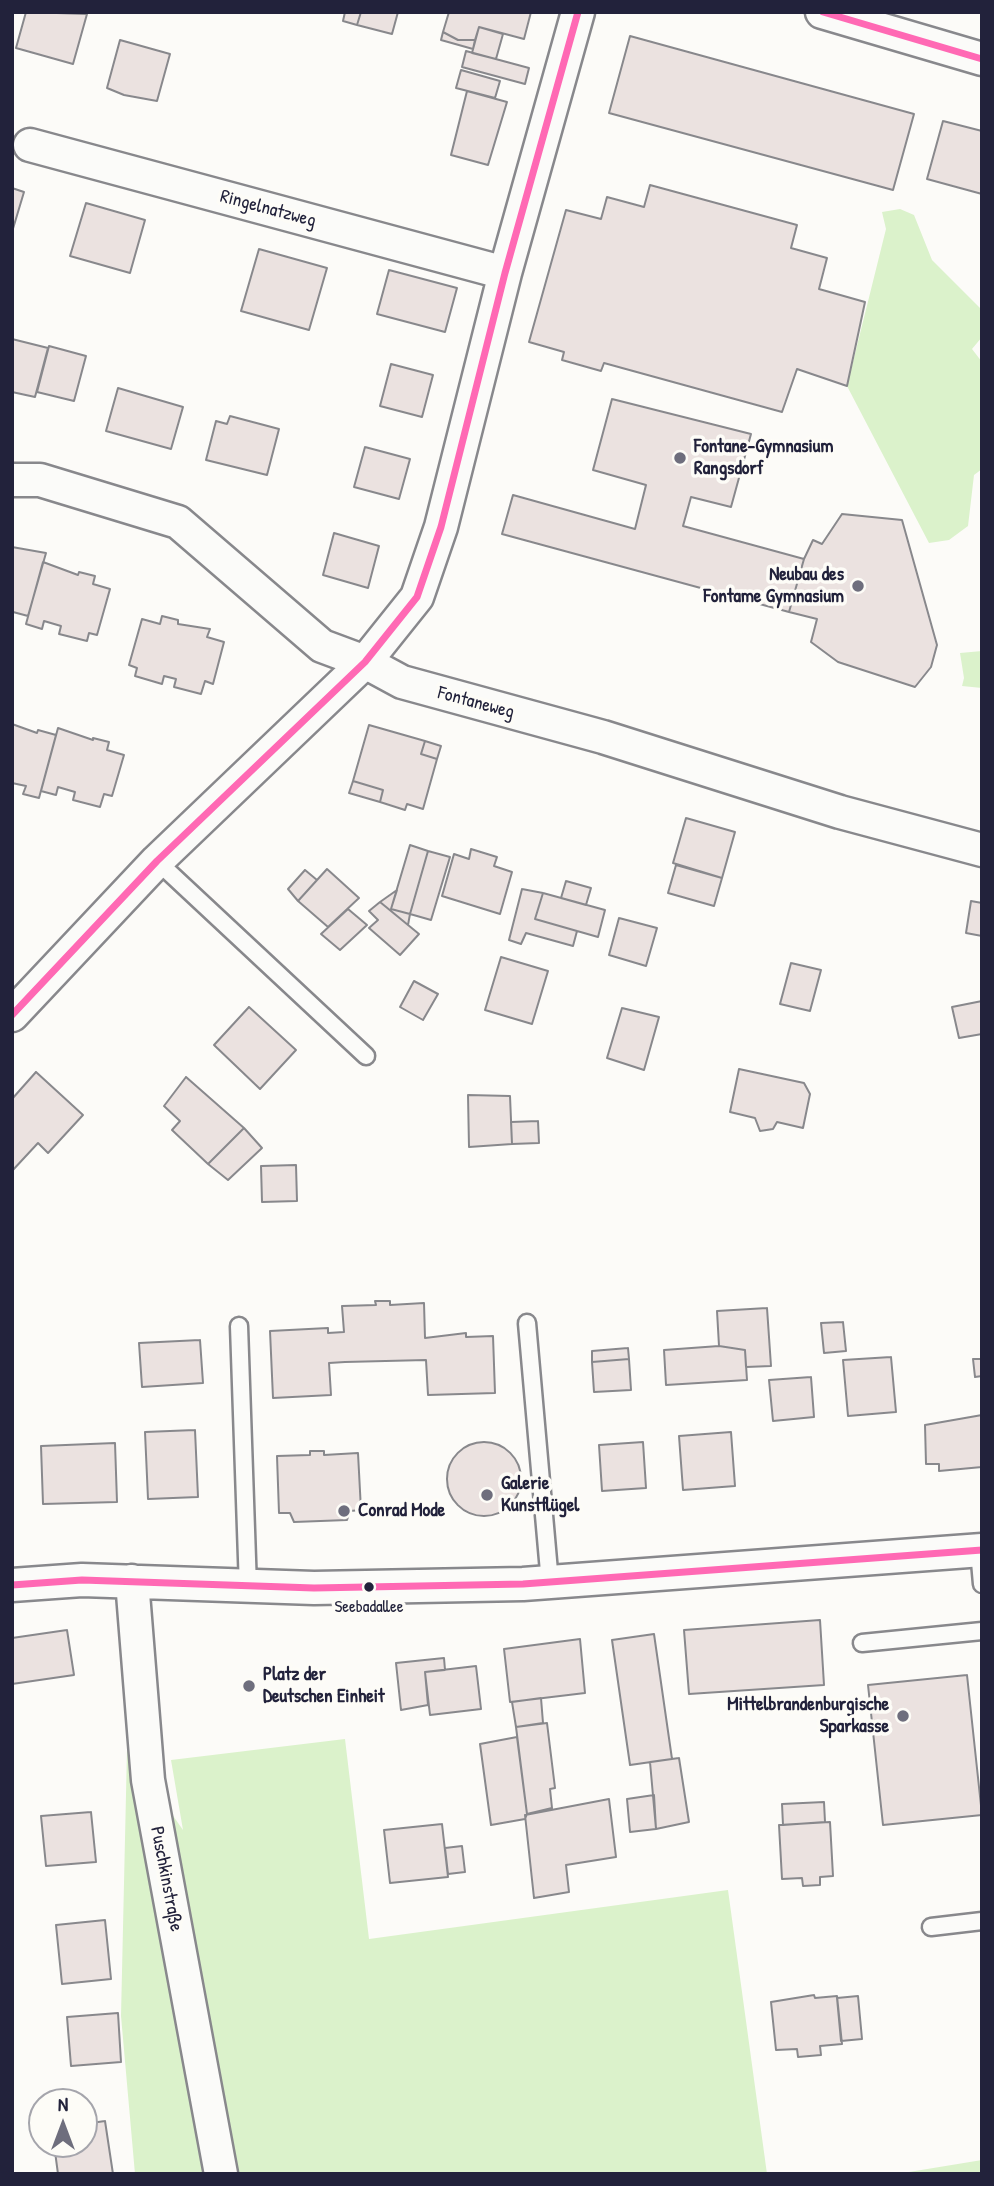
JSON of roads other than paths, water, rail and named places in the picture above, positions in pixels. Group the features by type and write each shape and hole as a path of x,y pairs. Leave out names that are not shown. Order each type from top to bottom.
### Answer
{"street":[{"path":"12,1015 157,861 365,662 417,597 441,527 505,273 578,12"},
{"path":"822,12 877,20 982,59"},
{"name":"Ringelnatzweg","path":"30,145 505,273"},
{"name":"Fontaneweg","path":"12,480 40,480 178,522 322,646 365,662 402,682 603,737 840,812 982,850"},
{"path":"12,1585 132,1581 248,1588 550,1583 980,1550"},
{"name":"Puschkinstraße","path":"132,1581 148,1780 221,2174"}],"lane":[{"path":"157,861 366,1056"},
{"path":"527,1323 550,1583"},
{"path":"239,1326 248,1588"},
{"path":"980,1550 982,1584"},
{"path":"862,1643 982,1631"},
{"path":"931,1927 982,1921"}],"place":[{"name":"Fontane-Gymnasium Rangsdorf","path":"680,458"},
{"name":"Neubau des Fontame Gymnasium","path":"858,586"},
{"name":"Galerie Kunstflügel","path":"487,1495"},
{"name":"Conrad Mode","path":"344,1511"},
{"name":"Seebadallee","path":"369,1587"},
{"name":"Platz der Deutschen Einheit","path":"249,1686"},
{"name":"Mittelbrandenburgische Sparkasse","path":"903,1716"}]}
